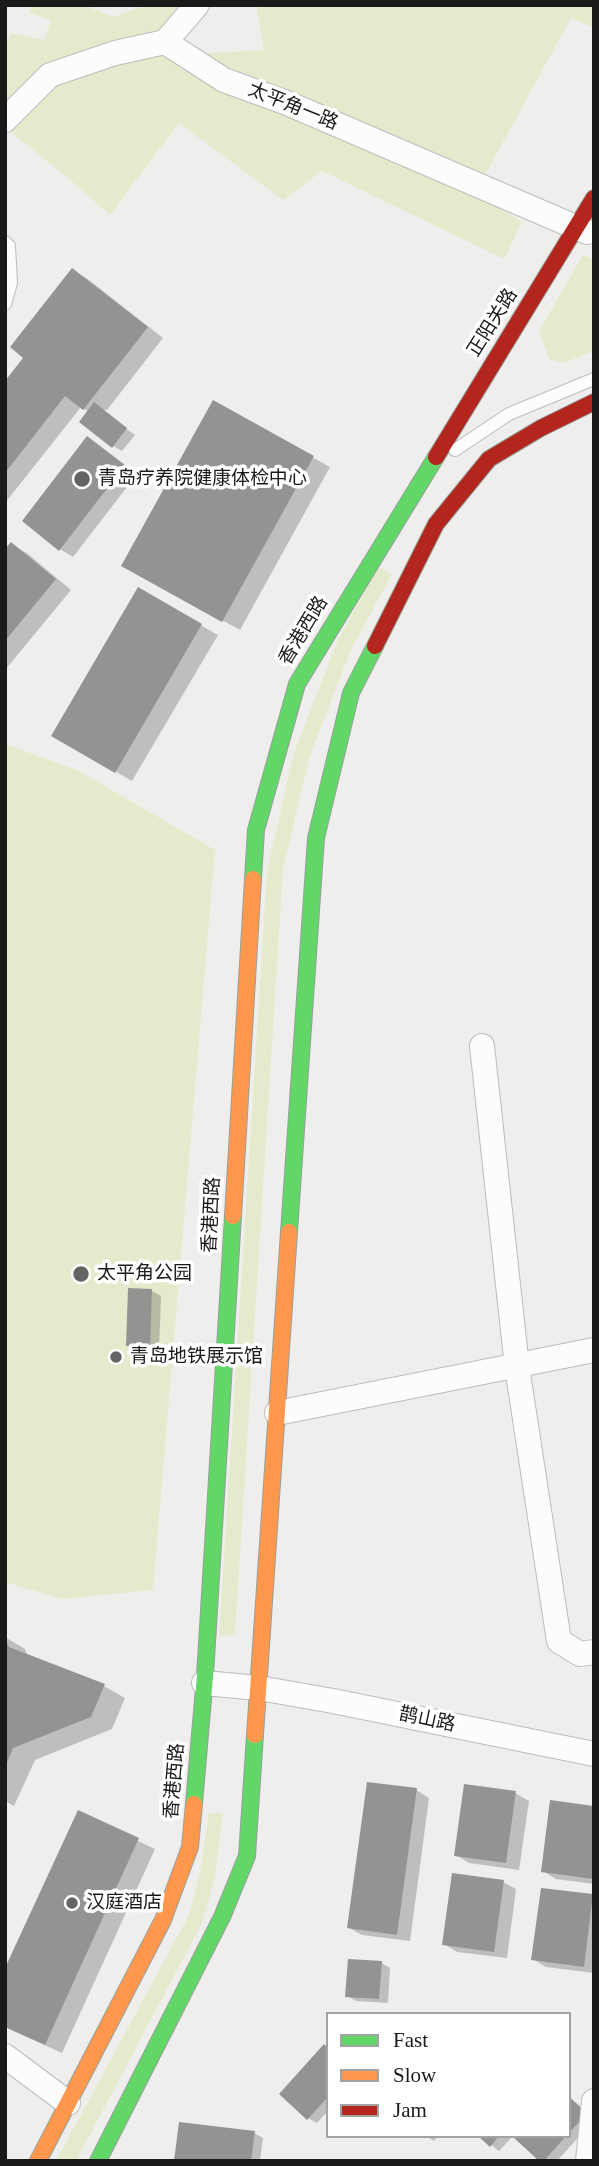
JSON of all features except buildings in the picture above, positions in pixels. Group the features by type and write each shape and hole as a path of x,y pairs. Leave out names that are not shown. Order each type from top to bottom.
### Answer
{"main road":[{"name":"正阳关路","path":"426,469 585,231 594,198"},
{"path":"98,2161 222,1917 247,1856 316,838 351,693 436,524 489,458 594,402"},
{"name":"香港西路","path":"38,2161 163,1920 190,1847 204,1683 256,830 297,684 426,469"}],"street":[{"path":"5,120 50,75 115,53 165,42 198,5"},
{"name":"太平角一路","path":"165,42 224,80 287,103 585,231"},
{"path":"482,1046 517,1367 559,1641 580,1654 594,1652"},
{"path":"277,1413 594,1350"},
{"name":"鹊山路","path":"204,1683 259,1688 594,1754"},
{"path":"5,2056 68,2103"},
{"path":"588,2161 594,2101"}],"lane":[{"path":"5,242 9,246 11,283 5,304"},
{"name":"香港西路","path":"426,469 509,414 594,379"}],"green space":[{"path":"32,5 84,5 113,17 147,5 190,5 162,37 121,46 5,113 5,48 11,33 44,40 51,20 29,13"},
{"path":"256,5 594,5 594,28 571,18 475,193 522,222 504,259 322,171 283,200 179,123 110,215 6,128 56,81 117,58 264,50"},
{"path":"583,255 594,259 594,351 563,363 549,359 539,331"},
{"path":"378,567 392,574 350,652 309,758 283,870 235,1635 219,1636 267,871 294,753 336,644"},
{"name":"太平角公园","path":"5,744 77,770 215,850 153,1590 62,1599 5,1582"},
{"path":"209,1813 223,1813 215,1877 202,1923 76,2161 56,2161 189,1915 200,1873"}],"traffic: fast":[{"path":"253,879 256,830 297,684 436,457"},
{"path":"289,1232 316,838 351,693 375,646"},
{"path":"194,1804 205,1676 233,1216"},
{"path":"98,2161 222,1917 247,1856 255,1735"}],"traffic: slow":[{"path":"233,1216 253,879"},
{"path":"255,1735 289,1232"},
{"path":"38,2161 163,1920 190,1847 194,1804"}],"traffic: jam":[{"path":"436,457 594,198"},
{"path":"375,646 436,524 489,459 541,428 594,402"}],"place":[{"name":"青岛疗养院健康体检中心","path":"82,479"},
{"name":"太平角公园","path":"81,1274"},
{"name":"青岛地铁展示馆","path":"116,1357"},
{"name":"汉庭酒店","path":"72,1903"}]}
